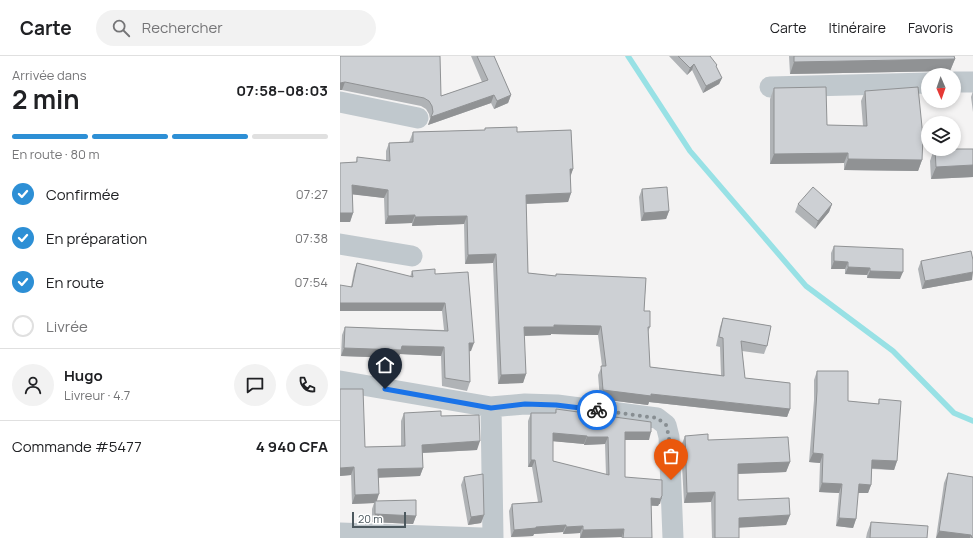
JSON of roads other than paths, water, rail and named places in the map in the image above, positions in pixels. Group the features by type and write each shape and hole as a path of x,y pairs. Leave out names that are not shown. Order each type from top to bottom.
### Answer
{"street":[{"path":"961,82 973,82"},
{"path":"770,86 921,83"},
{"path":"340,102 418,118"},
{"path":"340,244 412,256"},
{"path":"340,381 491,408 525,404 556,405 657,418 666,425 669,437 673,538"},
{"path":"491,408 493,538"},
{"path":"340,533 482,538"}],"waterway":[{"path":"628,56 690,151 806,286 893,351 954,413 973,421"}]}
